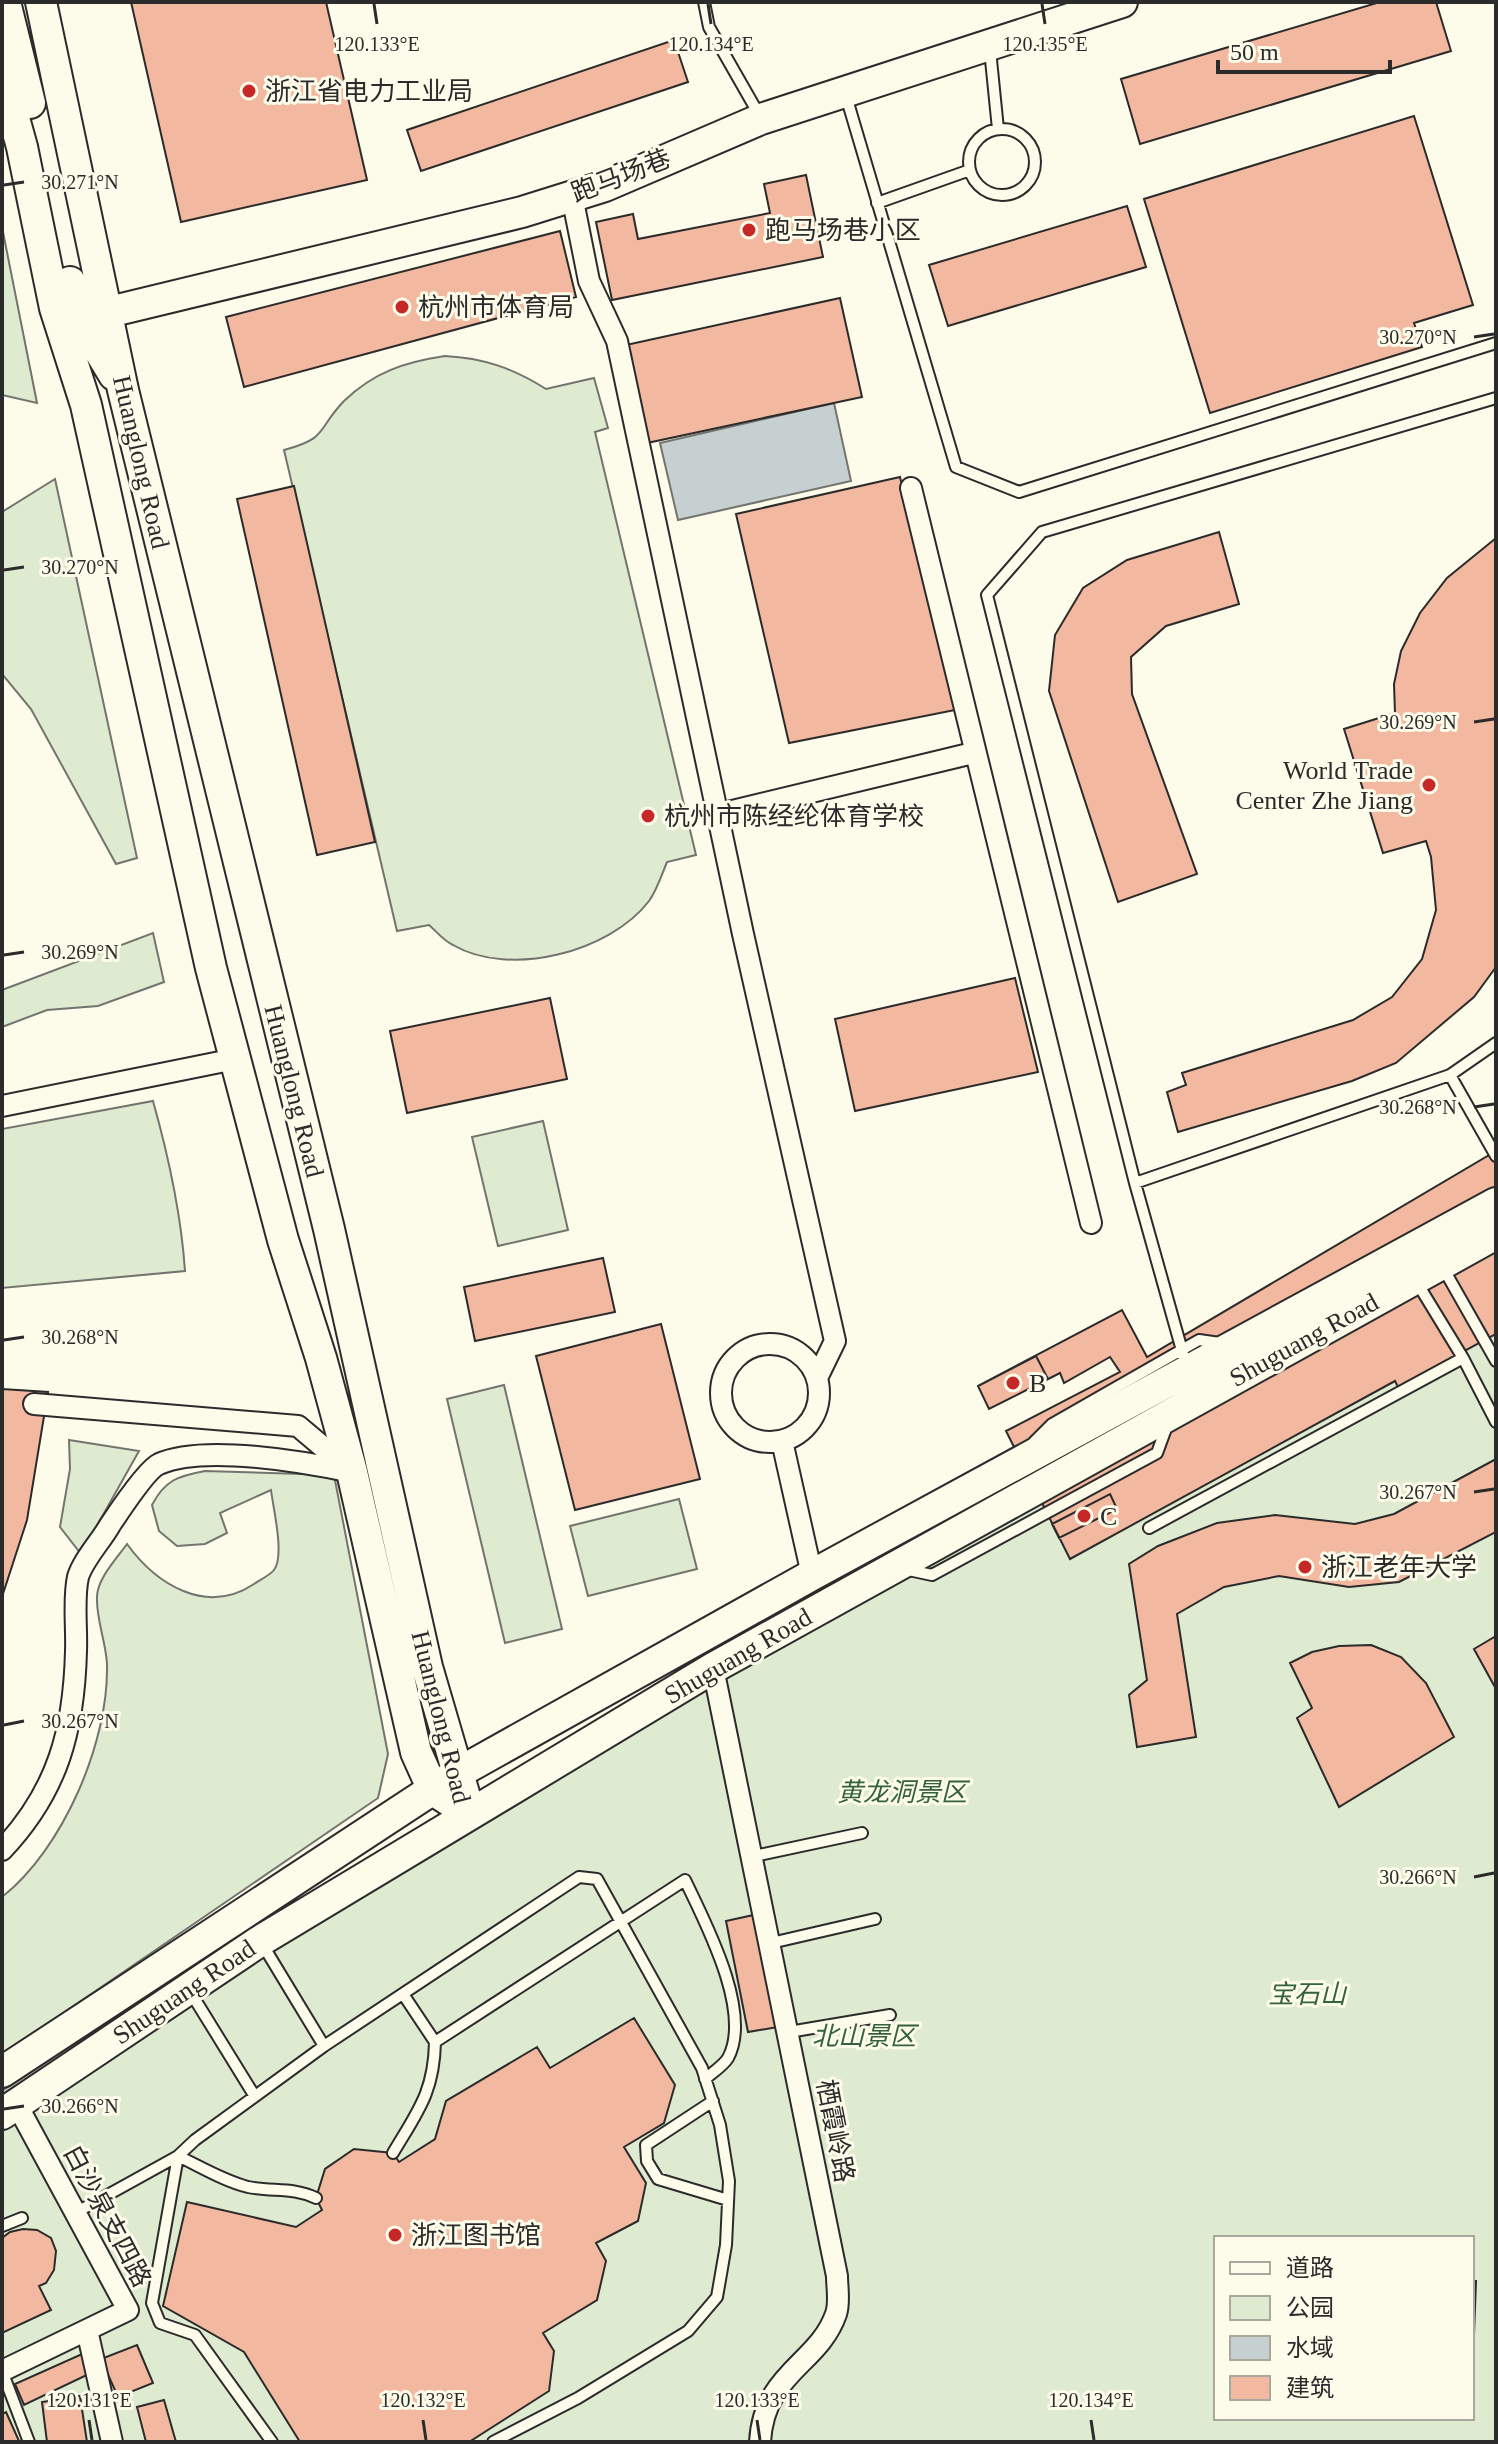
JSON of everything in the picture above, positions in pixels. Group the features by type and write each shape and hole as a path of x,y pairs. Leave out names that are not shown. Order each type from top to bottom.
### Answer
{"main road":[{"path":"5,2 77,314 123,390"},
{"name":"Huanglong Road","path":"41,2 109,312 123,390 329,1229 427,1667 445,1782"},
{"name":"跑马场巷","path":"109,312 522,212 572,196 761,119 989,48 1122,2"},
{"name":"Huanglong Road","path":"2,75 12,147 55,308 86,405 204,937 283,1240 321,1358 352,1472 416,1752 470,1814"},
{"path":"204,937 219,951 234,953 247,943 252,923"},
{"name":"Shuguang Road","path":"2,2072 445,1782 1006,1469 1184,1360 1234,1345 1496,1203"},
{"name":"Shuguang Road","path":"9,2109 260,1941 713,1668 1496,1234"}],"street":[{"path":"572,196 589,281 617,341 835,1341 817,1378 817,1410 809,1424 782,1441 766,1442 750,1438 726,1416 721,1384 737,1356 767,1344 798,1352 817,1378"},
{"path":"911,488 973,753 1091,1223"},
{"path":"720,814 973,753"},
{"path":"2,1106 235,1059"},
{"path":"34,1404 298,1426 352,1472"},
{"path":"782,1441 812,1575"},
{"path":"2,1850 27,1824 57,1768 75,1704 78,1577 115,1518 157,1464 223,1456 302,1461 352,1472"},
{"name":"栖霞岭路","path":"713,1668 754,1856 837,2276 837,2312 826,2332 777,2386 761,2420 760,2442"},
{"name":"白沙泉支四路","path":"9,2109 75,2213 128,2310 87,2330"},
{"path":"2,2371 87,2330 112,2442"}],"lane":[{"path":"704,2 709,27 761,119"},
{"path":"989,48 998,129"},
{"path":"845,92 956,467 1019,492 1496,343"},
{"path":"998,129 1018,133 1027,140 1035,159 1030,179 1014,192 993,193 982,188 970,170 969,159 978,139 998,129"},
{"path":"877,203 970,170"},
{"path":"1184,1360 1135,1183 987,595 1042,532 1496,398"},
{"path":"1135,1183 1450,1075 1493,1048"},
{"path":"1450,1075 1496,1156"},
{"path":"1441,1264 1496,1361"},
{"path":"1415,1279 1463,1358 1496,1422"},
{"path":"1149,1528 1463,1358"},
{"path":"754,1856 862,1833"},
{"path":"75,2213 178,2156 254,2095 324,2046 579,1877 597,1879 705,2079 713,2101 727,2167 728,2200 717,2297 688,2331 578,2398 493,2442"},
{"path":"435,2042 685,1880 725,1966 734,2025 728,2058 705,2079"},
{"path":"771,1943 875,1919"},
{"path":"260,1941 324,2046"},
{"path":"187,1988 254,2095"},
{"path":"393,2153 421,2106 434,2074 435,2042 403,1994"},
{"path":"789,2032 890,2015"},
{"path":"713,2101 646,2145 647,2161 658,2179 728,2200"},
{"path":"178,2156 243,2186 266,2190 296,2189 316,2198"},
{"path":"178,2156 152,2303 160,2323 195,2335 272,2442"},
{"path":"2,2226 22,2218"},
{"path":"2,2371 29,2442"}],"green space":[{"path":"2,227 37,403 2,395"},
{"path":"445,356 497,365 546,389 594,378 608,428 595,432 696,855 667,862 649,901 632,919 610,934 585,946 530,959 476,955 453,945 429,925 397,931 284,450 315,437 344,401 367,383 403,365"},
{"path":"55,479 137,858 116,864 31,709 2,674 2,512"},
{"path":"153,933 164,982 98,1006 47,1010 2,1027 2,990"},
{"path":"153,1101 174,1185 185,1271 2,1288 2,1129"},
{"path":"543,1121 568,1230 498,1246 472,1137"},
{"name":"北山景区","path":"1496,1221 1496,2442 2,2442 2,2091 169,1982 580,1730"},
{"path":"504,1385 562,1629 505,1643 447,1399"},
{"path":"69,1440 139,1451 81,1554 60,1527 70,1469"},
{"path":"205,1471 334,1475 388,1754 378,1798 2,2055 2,1897 24,1876 63,1823 91,1759 106,1694 107,1664 97,1605 98,1590 104,1576 127,1544 152,1572 167,1583 200,1596 218,1597 236,1593 270,1574 277,1563 278,1543 271,1490 220,1513 227,1533 205,1544 177,1546 159,1531 152,1505 162,1490 180,1477"},
{"path":"679,1499 697,1569 588,1596 570,1526"}],"water":[{"path":"834,403 851,481 678,520 660,443"}],"building":[{"name":"浙江省电力工业局","path":"131,2 326,2 367,180 181,222"},
{"path":"1380,2 1436,2 1451,51 1140,144 1121,79"},
{"path":"674,40 688,82 421,171 407,130"},
{"path":"1414,116 1473,305 1414,323 1422,347 1210,413 1144,199"},
{"name":"跑马场巷小区","path":"806,175 823,257 612,300 596,222 633,214 638,239 770,213 764,184"},
{"path":"1127,206 1146,267 948,326 929,265"},
{"name":"杭州市体育局","path":"560,231 576,297 244,387 226,317"},
{"path":"840,298 862,397 647,443 626,345"},
{"path":"900,477 955,710 789,743 736,514"},
{"path":"294,486 375,842 317,855 237,499"},
{"path":"1219,532 1239,604 1166,626 1131,657 1132,694 1197,874 1118,902 1049,691 1055,635 1083,588 1127,560"},
{"name":"World Trade Center Zhe Jiang","path":"1496,538 1496,967 1474,997 1396,1063 1352,1081 1178,1132 1167,1092 1186,1085 1182,1073 1353,1020 1392,997 1422,959 1436,910 1431,857 1426,841 1383,853 1344,729 1395,713 1394,684 1401,651 1420,613 1447,578"},
{"path":"1015,978 1038,1072 855,1111 835,1019"},
{"path":"550,998 567,1079 407,1113 390,1031"},
{"path":"1496,1151 1496,1334 1398,1387 1395,1381 1070,1559 1006,1431 1120,1372 1110,1357 1064,1383 1060,1373 989,1409 978,1386 1122,1310 1147,1357"},
{"path":"603,1258 615,1312 475,1341 464,1287"},
{"path":"661,1324 700,1479 575,1510 536,1356"},
{"name":"B","path":"1036,1356 1048,1379 989,1409 978,1386"},
{"path":"2,1389 48,1392 27,1520 2,1597"},
{"path":"1496,1459 1496,1532 1399,1582 1349,1587 1279,1576 1224,1587 1177,1614 1196,1737 1137,1747 1129,1695 1147,1680 1129,1564 1158,1546 1217,1523 1275,1515 1355,1524 1394,1514"},
{"name":"C","path":"1110,1494 1117,1509 1059,1538 1052,1524"},
{"path":"1496,1636 1496,1689 1474,1649"},
{"path":"1371,1645 1401,1657 1426,1683 1454,1737 1339,1807 1297,1718 1312,1708 1290,1663 1312,1652 1339,1646"},
{"path":"758,1914 778,2027 748,2032 726,1921"},
{"name":"浙江图书馆","path":"634,2018 675,2085 664,2123 624,2147 646,2183 638,2221 596,2243 606,2261 597,2300 543,2333 554,2351 549,2391 469,2442 300,2442 244,2352 163,2306 187,2202 296,2227 322,2210 316,2198 325,2169 354,2149 393,2153 399,2162 435,2139 446,2101 537,2047 550,2068"},
{"path":"23,2229 37,2230 51,2238 56,2251 54,2270 46,2283 39,2286 51,2310 2,2333 2,2238"},
{"path":"1474,2281 1476,2281 1474,2335"},
{"path":"137,2345 153,2383 118,2397 101,2359"},
{"path":"82,2354 91,2373 24,2405 15,2384"},
{"path":"80,2396 87,2442 47,2442 42,2402"},
{"path":"164,2400 176,2442 146,2442 137,2407"},
{"path":"6,2412 18,2442 2,2442 2,2414"}],"place":[{"name":"浙江省电力工业局","path":"249,91"},
{"name":"跑马场巷小区","path":"749,230"},
{"name":"杭州市体育局","path":"402,307"},
{"name":"World Trade Center Zhe Jiang","path":"1429,785"},
{"name":"杭州市陈经纶体育学校","path":"648,816"},
{"name":"B","path":"1013,1383"},
{"name":"C","path":"1084,1516"},
{"name":"浙江老年大学","path":"1305,1567"},
{"name":"浙江图书馆","path":"395,2235"}],"park label":[{"name":"黄龙洞景区","path":"902,1792"},
{"name":"宝石山","path":"1307,1994"}]}
